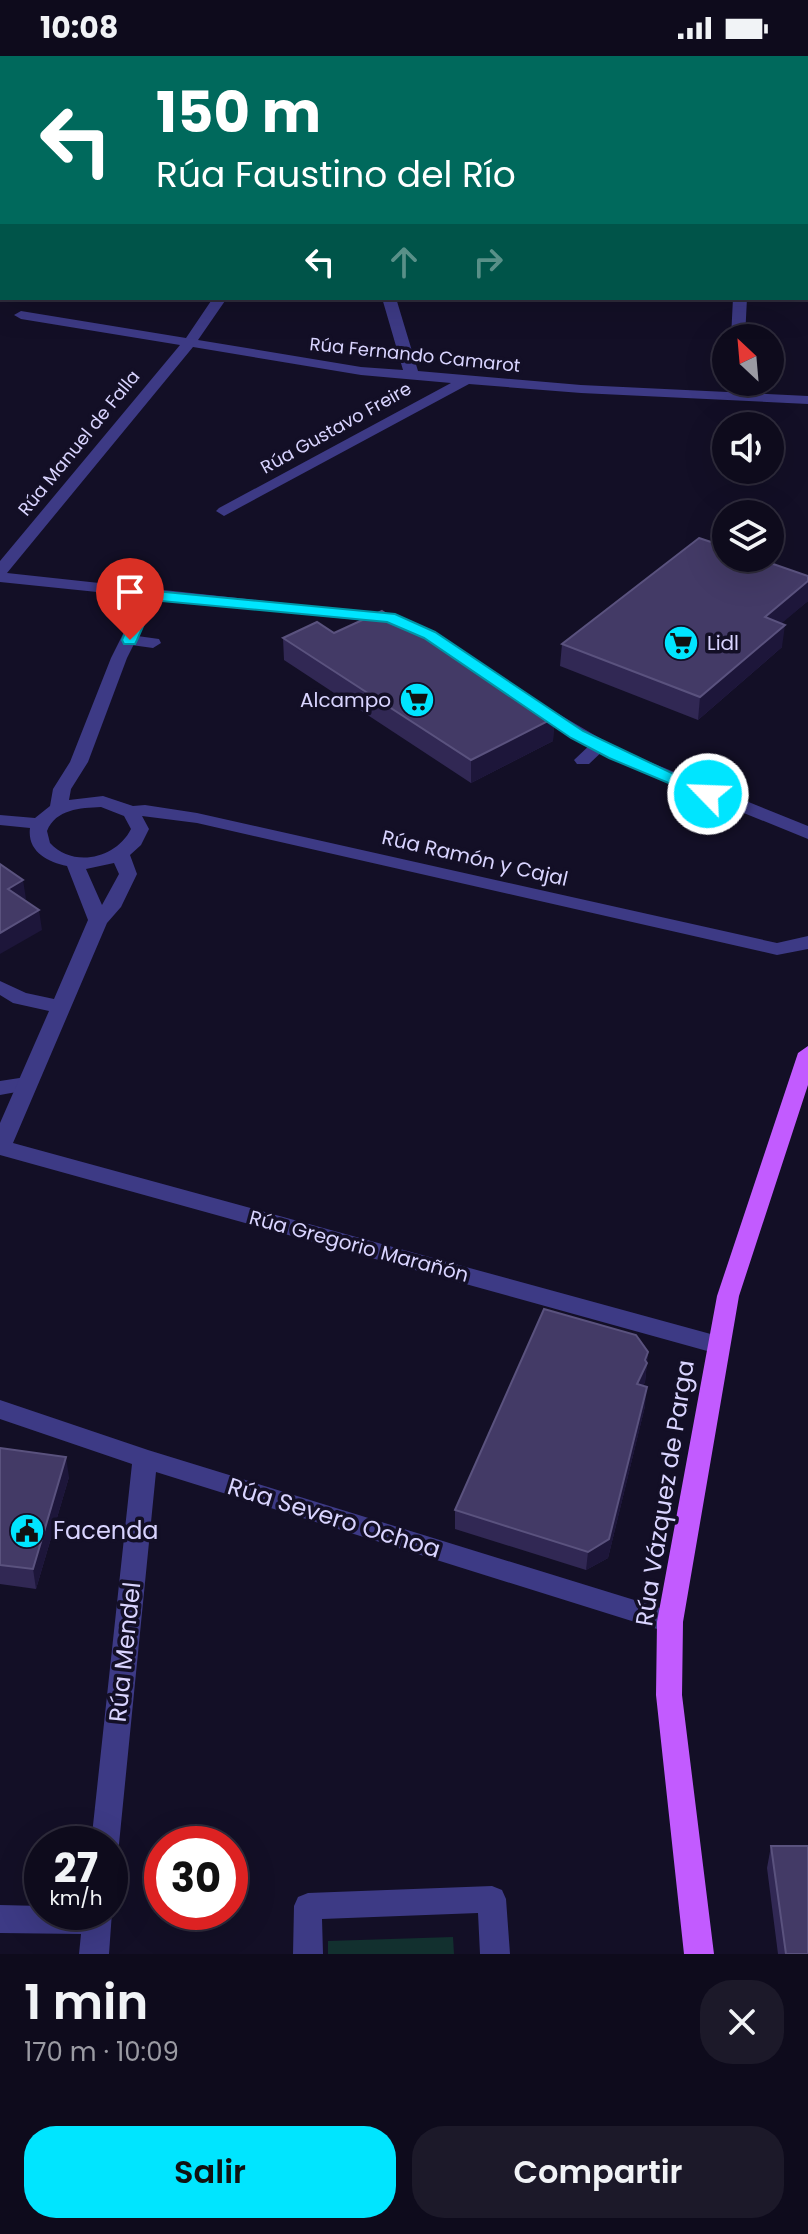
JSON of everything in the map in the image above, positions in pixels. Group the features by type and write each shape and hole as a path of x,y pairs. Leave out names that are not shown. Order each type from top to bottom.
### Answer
{"main road":[{"name":"Rúa Vázquez de Parga","path":"699,1954 669,1695 670,1622 718,1345 736,1269 808,1053"}],"street":[{"name":"Rúa Manuel de Falla","path":"0,571 190,342 219,300"},
{"path":"390,300 412,376"},
{"path":"739,324 740,300"},
{"name":"Rúa Fernando Camarot","path":"21,315 361,371 581,389 712,388"},
{"name":"Rúa Gustavo Freire","path":"224,511 466,380"},
{"name":"Rúa Fernando Camarot","path":"784,396 808,400"},
{"path":"0,577 144,595 389,618 430,635 527,703 599,746 708,794 808,833"},
{"path":"58,809 62,789 79,762 102,700 144,608 144,595"},
{"path":"130,640 153,643"},
{"path":"583,760 599,746"},
{"path":"79,762 89,791 103,801 131,812 140,829 131,847 98,861 74,862 47,852 38,834 41,824 58,809 76,803 103,801"},
{"name":"Rúa Ramón y Cajal","path":"131,812 145,810 197,818 777,949 794,948 808,942"},
{"path":"0,820 41,824"},
{"path":"0,1148 98,920 111,907 128,874 120,854"},
{"path":"74,862 98,920"},
{"path":"0,987 20,998 63,1007"},
{"path":"0,1088 26,1084"},
{"name":"Rúa Gregorio Marañón","path":"0,1148 718,1345"},
{"name":"Rúa Severo Ochoa","path":"0,1409 145,1459 670,1622"},
{"name":"Rúa Mendel","path":"107,1826 145,1459"},
{"path":"308,1954 308,1906 492,1899 495,1954"},
{"path":"0,1919 24,1919"},
{"path":"94,1954 97,1930"}],"green space":[{"path":"453,1937 454,1954 328,1954 328,1941"}],"building":[{"name":"Lidl","path":"699,538 712,542 712,572 784,572 784,568 808,576 808,581 765,617 785,625 700,697 562,644"},
{"name":"Alcampo","path":"382,611 554,718 471,760 283,638 317,622 334,633"},
{"path":"0,864 23,880 8,889 39,910 0,933"},
{"path":"544,1309 636,1335 648,1352 647,1363 637,1384 647,1387 609,1539 588,1552 455,1510"},
{"name":"Facenda","path":"0,1448 66,1457 33,1569 0,1565"},
{"path":"771,1846 808,1846 808,1954 786,1954"}],"place":[{"name":"Lidl","path":"681,643"},
{"name":"Alcampo","path":"417,700"},
{"name":"Facenda","path":"27,1531"}],"route":[{"path":"130,640 144,608 144,595 389,618 430,635 577,734 614,754 708,794"}]}
